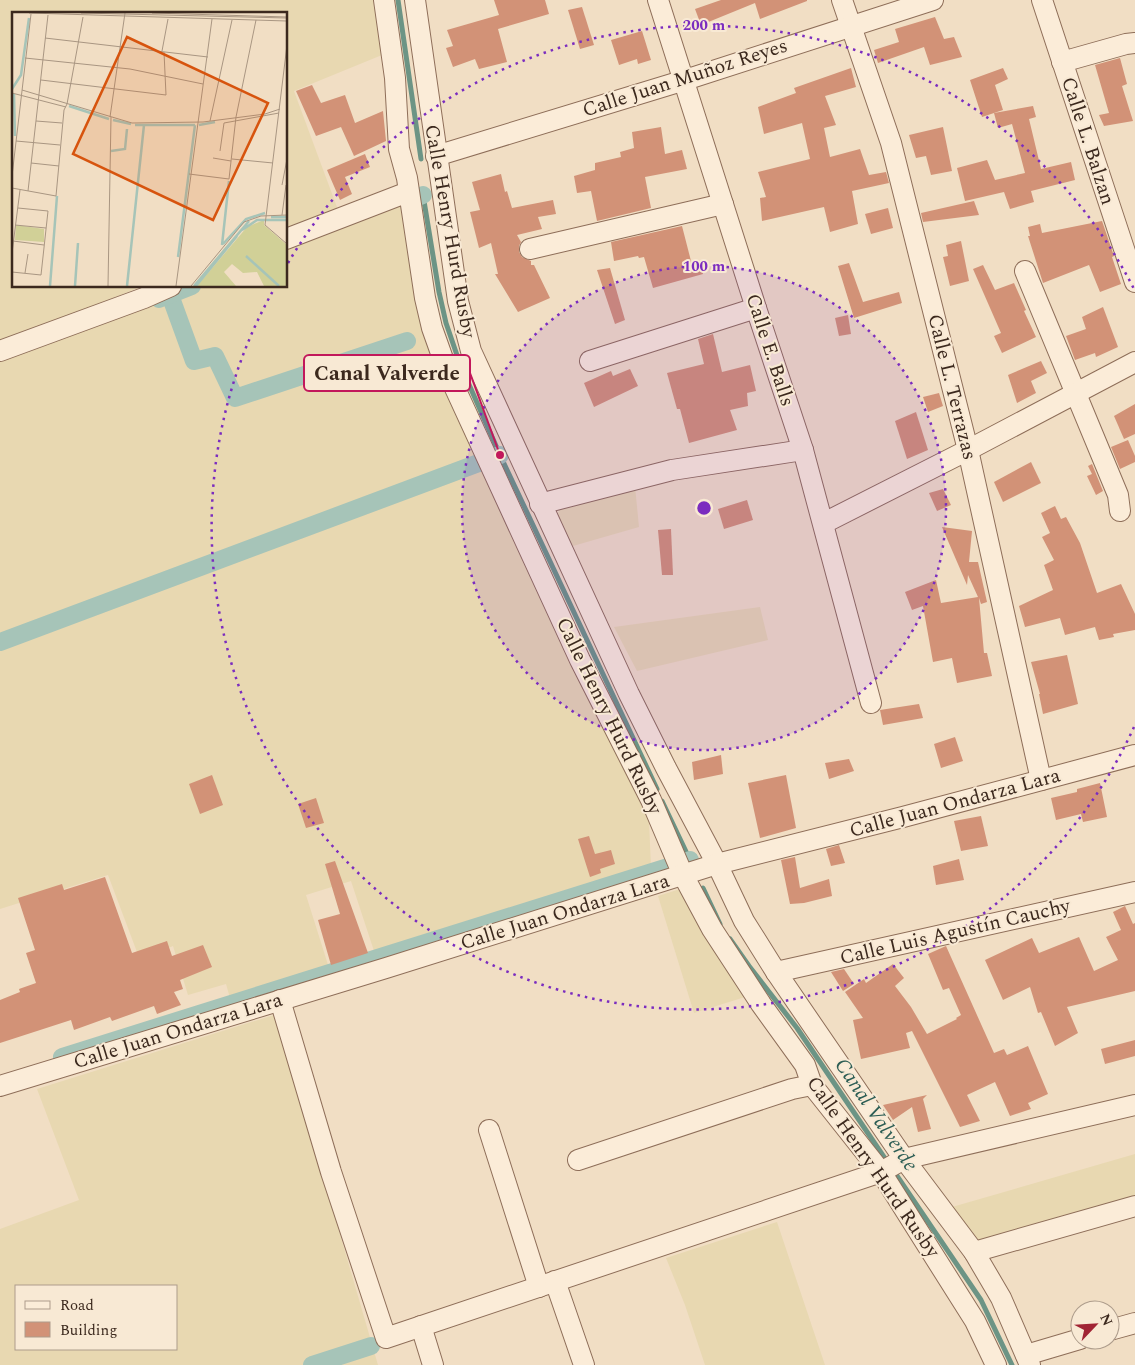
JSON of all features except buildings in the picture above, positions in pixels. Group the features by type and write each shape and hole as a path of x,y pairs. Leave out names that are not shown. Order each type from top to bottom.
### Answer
{"street":[{"name":"Calle Henry Hurd Rusby","path":"384,0 395,78 399,149 408,185 425,298 432,328 448,373 580,660 651,800 683,875 712,929 805,1065 812,1085 881,1172 975,1322 996,1365"},
{"name":"Calle Henry Hurd Rusby","path":"415,0 458,301 471,351 633,702 717,864 744,921 776,972 904,1159 974,1252 1001,1298 1028,1360"},
{"name":"Calle E. Balls","path":"658,0 803,450 872,703"},
{"name":"Calle L. Terrazas","path":"842,0 891,144 968,450 1041,780"},
{"name":"Calle Juan Muñoz Reyes","path":"288,238 408,185 437,164 851,25 933,0"},
{"name":"Calle L. Balzan","path":"1042,0 1135,282"},
{"path":"1062,62 1135,43"},
{"path":"530,248 723,204"},
{"path":"1025,271 1118,495 1120,511"},
{"path":"0,351 166,288"},
{"path":"590,360 756,308"},
{"path":"824,523 1135,362"},
{"path":"540,504 672,470 803,450"},
{"name":"Calle Juan Ondarza Lara","path":"0,1086 717,864 903,818 1135,755"},
{"name":"Calle Luis Agustín Cauchy","path":"776,972 1135,892"},
{"path":"280,1000 332,1172 386,1338 881,1172 904,1159 1135,1105"},
{"path":"578,1160 792,1089 812,1085"},
{"path":"489,1130 547,1284 584,1365"},
{"path":"974,1252 1135,1206"},
{"path":"1120,1327 1135,1323"},
{"path":"421,1326 433,1365"},
{"path":"1028,1360 1070,1343"}],"shaded area":[{"path":"0,0 375,0 382,55 294,91 338,210 288,231 288,12 12,12 12,288 138,288 0,343"},
{"path":"403,202 418,305 649,821 651,867 587,888 374,951 351,881 306,895 329,968 230,998 226,984 188,995 173,946 140,960 108,875 0,909 0,358 179,288 288,288 288,246"},
{"path":"635,486 639,527 573,546 557,515 560,509"},
{"path":"760,607 768,640 637,671 614,627"},
{"path":"680,889 745,997 694,1013 658,896"},
{"path":"274,1015 378,1365 0,1365 0,1229 79,1200 37,1089"},
{"path":"1135,1154 1135,1201 980,1244 952,1207"},
{"path":"777,1222 825,1365 705,1365 685,1305 666,1258"}],"waterway":[{"name":"Canal Valverde","path":"398,0 421,159"},
{"name":"Canal Valverde","path":"423,195 439,292 446,323 460,364 500,455 657,789"},
{"name":"Canal Valverde","path":"418,197 423,195"},
{"path":"159,299 187,288"},
{"path":"170,295 194,361 215,356 235,398 407,341"},
{"path":"0,642 500,455"},
{"name":"Canal Valverde","path":"662,801 690,860"},
{"path":"62,1057 690,860"},
{"name":"Canal Valverde","path":"703,888 720,924"},
{"name":"Canal Valverde","path":"730,939 797,1028 888,1163"},
{"name":"Canal Valverde","path":"893,1170 981,1300 1012,1365"},
{"path":"312,1365 371,1346"}],"place":[{"name":"Canal Valverde","path":"500,455"}]}
